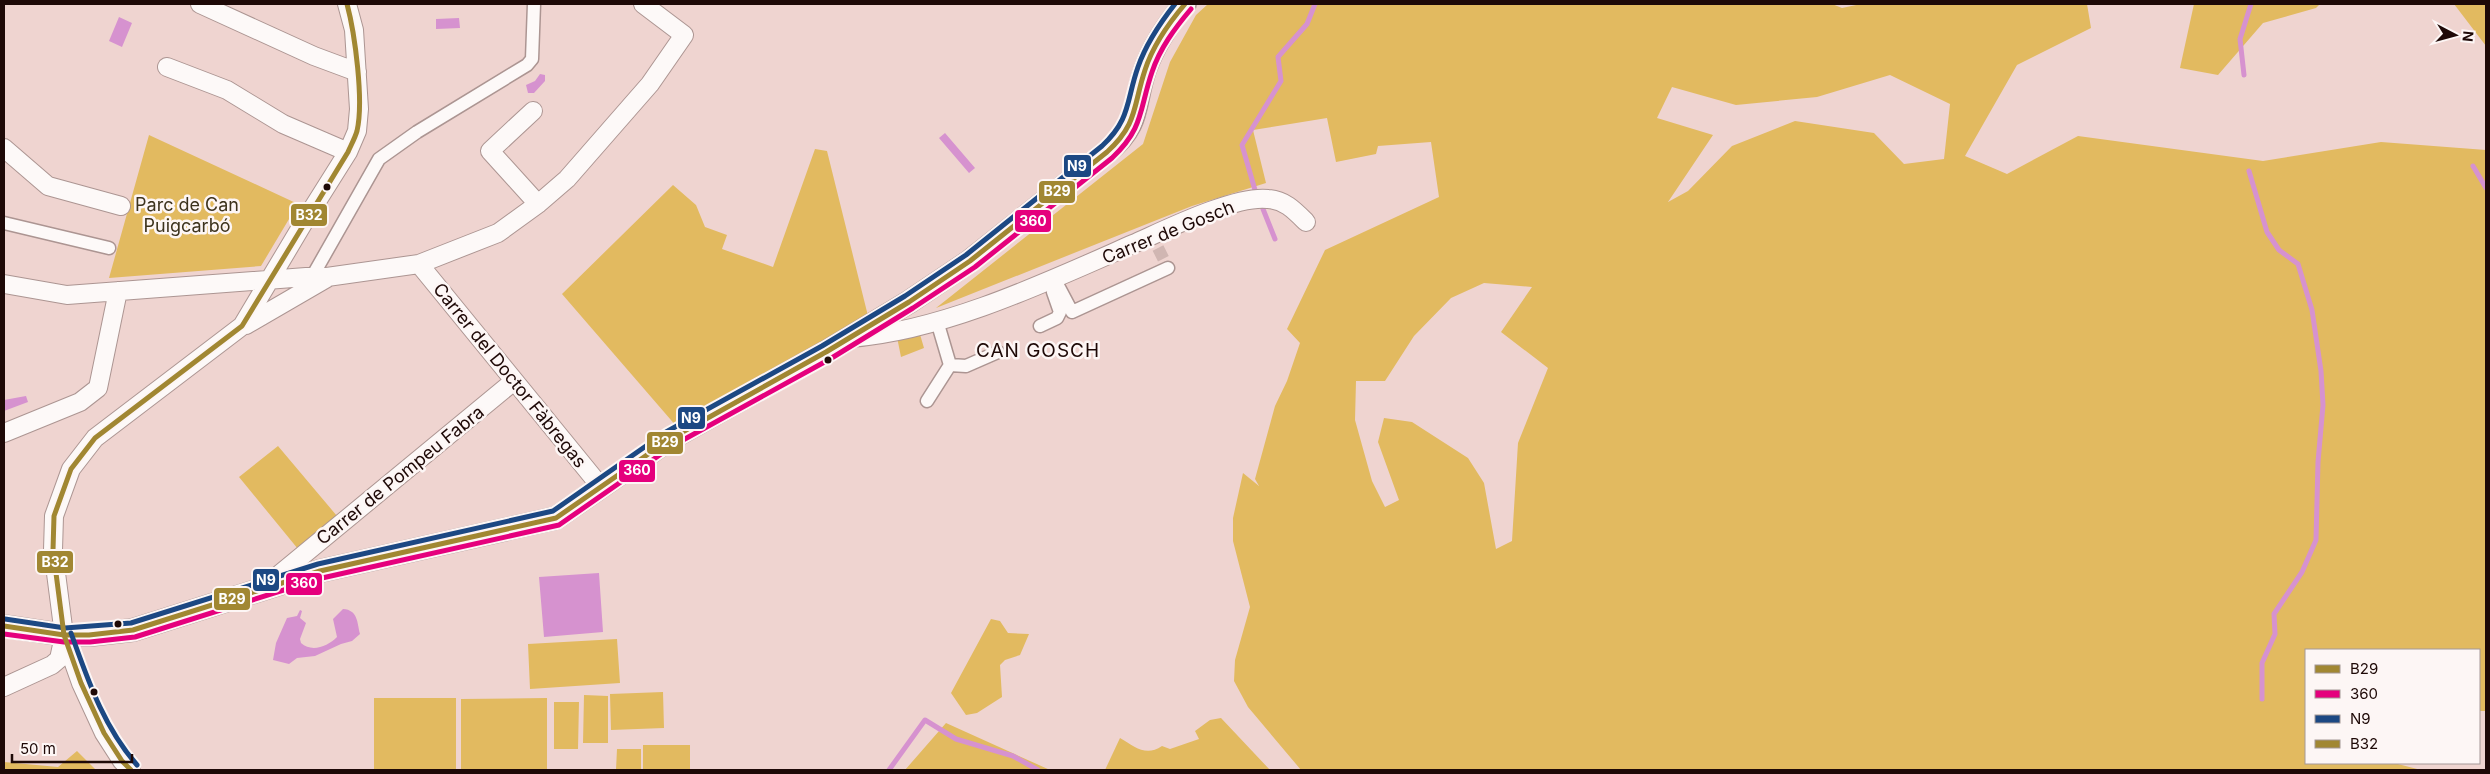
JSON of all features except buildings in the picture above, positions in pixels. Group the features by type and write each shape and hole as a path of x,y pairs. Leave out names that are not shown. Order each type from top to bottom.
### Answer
{"street":[{"path":"200,4 314,56 357,72"},
{"path":"242,326 355,139 359,121 357,72 354,30 347,4"},
{"path":"131,770 122,761 104,733 84,690 64,635 60,615 52,531 58,500 71,469 95,438 109,425 219,346 242,326 320,277 379,159 417,132 527,66 532,59 534,4"},
{"path":"4,284 67,295 320,277 418,264 498,233 538,204 567,179 650,84 684,35 643,4"},
{"path":"4,626 64,635 88,635 133,630 320,571 556,518 670,439 909,302 970,261 1117,144 1133,122 1145,71 1152,52 1171,20 1186,4"},
{"path":"167,68 227,90 283,124 348,152"},
{"path":"533,111 490,151 538,204"},
{"path":"4,148 48,186 121,206"},
{"name":"Carrer de Gosch","path":"848,338 875,336 937,320 998,301 1222,206 1268,198 1290,206 1306,222"},
{"path":"4,223 109,248"},
{"name":"Carrer del Doctor Fàbregas","path":"418,264 601,487"},
{"name":"Carrer de Gosch","path":"1051,280 1072,312 1168,268"},
{"path":"1040,326 1057,318 1060,312 1051,280"},
{"path":"4,433 80,402 98,388 118,290"},
{"path":"926,401 950,365 937,320"},
{"path":"950,365 966,366 998,352"},
{"name":"Carrer de Pompeu Fabra","path":"262,588 514,381"},
{"path":"4,686 52,665 59,659 64,635"}],"green space":[{"path":"1208,4 1832,4 1842,8 1861,4 2087,4 2091,28 2017,65 1965,156 2007,174 2078,136 2263,161 2381,142 2486,150 2486,711 2480,711 2480,649 2305,649 2305,764 2398,764 2421,770 1301,770 1248,707 1234,681 1235,660 1250,607 1233,541 1233,518 1243,473 1259,486 1255,479 1275,406 1287,381 1300,343 1287,329 1325,250 1439,197 1431,142 1378,146 1376,154 1336,162 1327,118 1253,130 1266,183 1192,206 936,308 1143,144 1170,62 1196,15","holes":["1890,75 1950,104 1944,159 1904,164 1874,133 1795,121 1732,146 1688,191 1668,202 1713,135 1657,118 1672,87 1736,105 1817,97","1484,283 1532,287 1501,332 1548,368 1518,443 1512,541 1496,549 1484,483 1468,458 1412,422 1384,418 1378,442 1399,500 1385,507 1372,481 1355,420 1356,381 1385,381 1414,336 1451,298"]},
{"path":"2194,4 2320,4 2316,8 2263,23 2218,75 2180,68"},
{"path":"2454,4 2486,4 2486,46"},
{"name":"Parc de Can Puigcarbó","path":"149,135 298,204 261,266 109,278"},
{"path":"815,149 827,151 869,320 677,427 562,294 673,185 696,205 705,227 727,235 722,249 773,267"},
{"path":"919,331 924,348 901,357 897,337"},
{"path":"278,446 337,516 298,549 239,477"},
{"path":"991,619 1000,621 1008,633 1029,634 1020,655 1005,660 1000,665 1002,697 977,713 966,715 951,693"},
{"path":"617,639 620,683 530,689 528,644"},
{"path":"663,692 664,728 611,730 610,694"},
{"path":"584,695 608,696 608,743 583,743"},
{"path":"374,698 456,698 456,770 374,770"},
{"path":"547,698 547,770 461,770 461,699"},
{"path":"554,702 579,702 578,749 554,749"},
{"path":"1221,718 1270,770 1105,770 1120,738 1141,750 1151,751 1162,746 1170,749 1199,739 1195,731 1210,720"},
{"path":"946,723 1050,770 905,770"},
{"path":"643,745 690,745 690,770 643,770"},
{"path":"617,749 641,749 641,770 616,770"},
{"path":"77,751 96,770 4,770 4,762 58,767"}],"shaded area":[{"path":"119,17 132,23 122,47 109,41"},
{"path":"459,18 460,28 436,29 436,19"},
{"path":"540,74 545,75 545,81 534,93 528,93 526,85 535,81"},
{"path":"945,133 975,168 969,173 939,138"},
{"path":"26,396 28,402 4,411 4,400"},
{"path":"599,573 603,632 544,637 539,577"},
{"path":"343,609 352,612 357,621 360,634 352,641 315,656 297,658 289,664 273,660 276,643 287,618 297,616 300,610 302,611 300,618 306,623 300,639 301,643 310,648 315,648 329,643 337,637 333,619"}],"waterway":[{"path":"1255,190 1242,145 1281,81 1278,57 1307,24 1315,4"},
{"path":"2244,75 2240,39 2251,4"},
{"path":"2473,166 2486,188"},
{"path":"2249,171 2267,232 2279,250 2298,264 2312,310 2321,371 2323,405 2318,462 2316,540 2302,572 2274,614 2275,634 2262,663 2262,699"},
{"path":"1263,209 1275,239"},
{"path":"889,770 925,720 956,739 1013,756 1038,770"}],"tunnel":[{"path":"1158,248 1168,268"}],"transit line":[{"name":"B32","path":"131,770 122,761 104,733 81,683 64,635 53,550 54,516 71,469 95,438 242,326 348,152 357,131 360,103 356,49 347,4"},
{"name":"N9","path":"5,619 65,628 131,623 318,564 553,511 666,432 822,346 905,296 966,255 1102,146 1123,118 1134,79 1145,50 1175,4"},
{"name":"B29","path":"4,626 64,635 89,635 133,630 320,571 556,518 670,439 826,352 909,302 970,261 1107,152 1117,142 1129,123 1148,61 1157,43 1185,4"},
{"name":"360","path":"4,634 64,642 90,642 135,637 322,578 559,525 674,445 830,359 975,267 1112,158 1130,137 1135,128 1159,55 1191,9"},
{"name":"N9","path":"71,633 98,702 115,735 137,765"}],"district":[{"name":"CAN GOSCH","path":"1038,350"}]}
